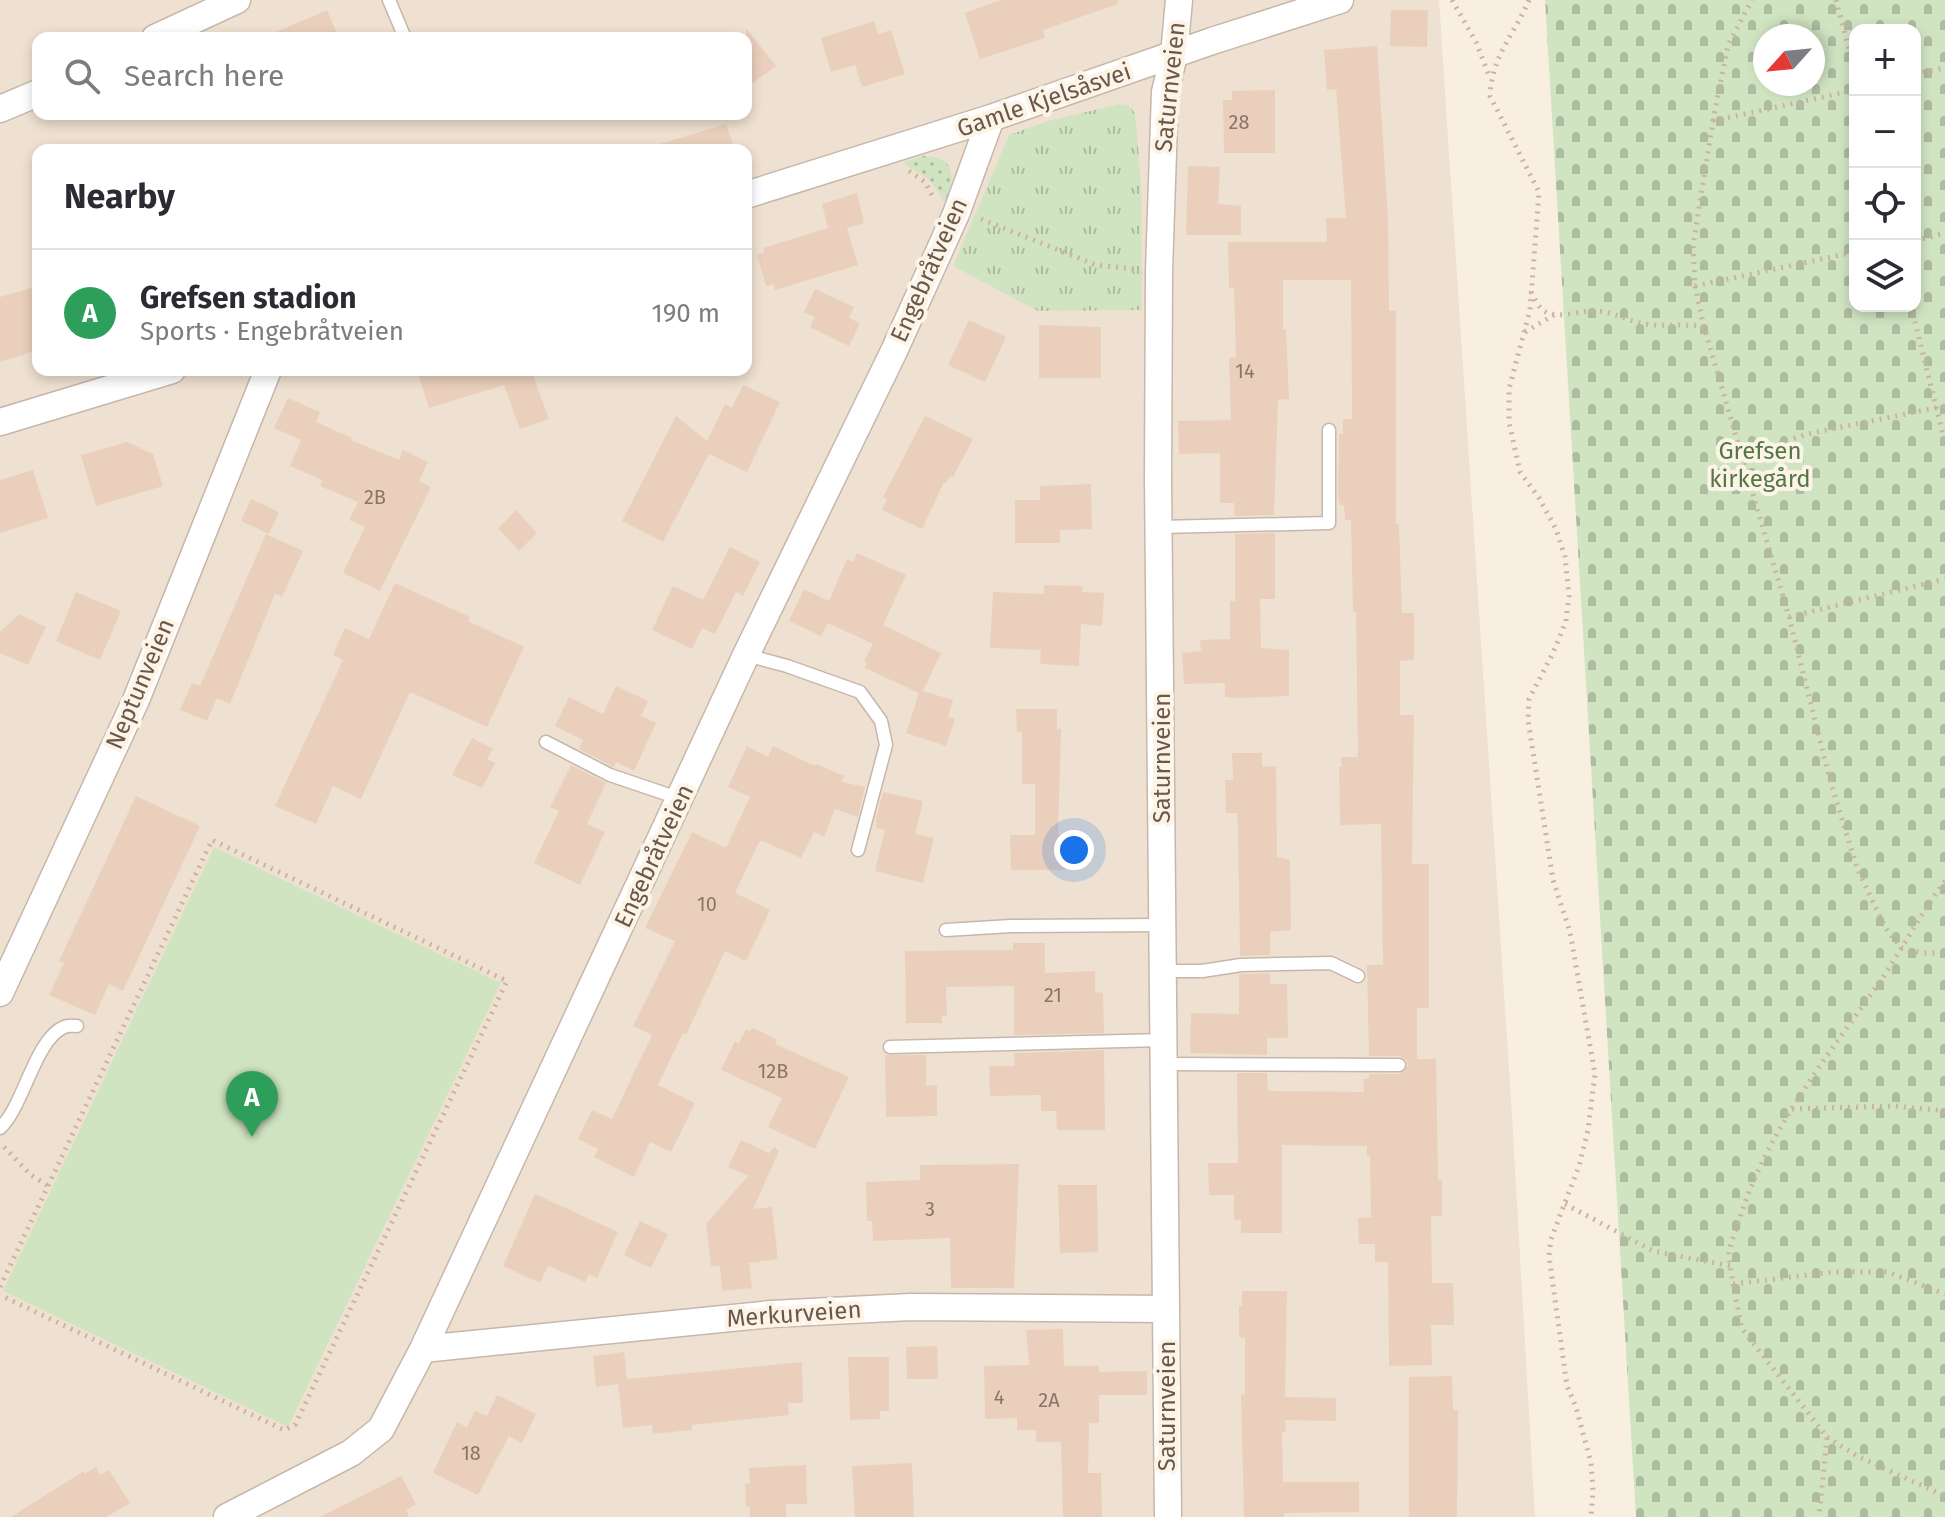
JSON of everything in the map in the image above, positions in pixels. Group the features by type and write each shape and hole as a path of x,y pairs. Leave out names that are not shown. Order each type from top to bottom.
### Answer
{"street":[{"path":"168,32 237,0"},
{"name":"Saturnveien","path":"1168,1517 1166,1309 1173,1280 1163,1052 1163,925 1171,898 1152,586 1161,527 1159,271 1165,92 1174,55 1179,0"},
{"name":"Gamle Kjelsåsvei","path":"752,193 991,118 1340,0"},
{"path":"0,109 32,96"},
{"name":"Engebråtveien","path":"227,1517 351,1453 381,1429 423,1349 746,655 894,351 956,214 991,118"},
{"path":"0,422 152,376"},
{"name":"Neptunveien","path":"0,993 136,700 266,376"},
{"name":"Merkurveien","path":"423,1349 786,1313 910,1307 1166,1309"}],"lane":[{"path":"389,0 402,32"},
{"path":"1161,527 1329,523 1329,430"},
{"path":"746,655 860,692 881,721 886,745 858,850"},
{"path":"546,742 610,775 681,799"},
{"path":"946,930 1011,926 1163,925"},
{"path":"1164,971 1331,963 1358,976"},
{"path":"0,1128 49,1041 64,1027 77,1026"},
{"path":"890,1047 1163,1052 1399,1065"}],"path":[{"path":"1452,0 1476,42 1491,79"},
{"path":"1529,0 1503,43 1491,79 1490,96 1539,192 1531,291 1509,389 1509,422 1520,472 1556,529 1565,557 1569,596 1562,632 1529,699 1528,720 1553,880 1570,932 1595,1074 1588,1130 1579,1166 1551,1239 1549,1256 1567,1386 1581,1422 1591,1463 1591,1517"},
{"path":"1752,0 1728,45 1693,246 1695,286 1704,327 1789,617 1830,780 1857,868 1885,927 1901,948 1922,953 1945,953"},
{"path":"1836,0 1849,49"},
{"path":"1921,73 1945,68"},
{"path":"1713,121 1849,91"},
{"path":"882,153 925,182 941,209 973,216 1096,265 1159,271"},
{"path":"1919,240 1945,233"},
{"path":"1695,286 1849,253"},
{"path":"1531,291 1539,306 1555,314 1607,312 1647,324 1704,327"},
{"path":"1912,312 1945,443"},
{"path":"1524,333 1555,314"},
{"path":"1741,457 1807,434 1945,406"},
{"path":"1789,617 1945,579"},
{"path":"0,1287 212,840 507,981 295,1425 284,1430 0,1295"},
{"path":"1945,881 1792,1109 1743,1204 1729,1253 1742,1329 1827,1437 1857,1456 1945,1496"},
{"path":"1792,1109 1895,1106 1945,1111"},
{"path":"0,1142 31,1175 48,1186"},
{"path":"1565,1204 1653,1251 1731,1266"},
{"path":"1733,1284 1833,1272 1888,1272 1945,1294"},
{"path":"1819,1517 1827,1437"}],"shaded area":[{"path":"0,0 1439,0 1511,1099 1535,1517 0,1517"}],"green space":[{"name":"Grefsen kirkegård","path":"1545,0 1945,0 1945,1517 1636,1517"},
{"path":"1120,104 1128,105 1136,121 1141,187 1142,310 1038,311 953,266 1009,135 1048,121"},
{"path":"922,156 942,160 950,170 952,178 946,204 930,180 903,163"},
{"path":"214,847 501,983 288,1427 3,1291"}],"building":[{"path":"1001,0 1117,0 1118,4 1043,30 1045,38 980,59 965,13"},
{"path":"327,10 336,32 276,32"},
{"path":"1391,10 1428,10 1427,47 1390,46"},
{"path":"874,21 878,34 891,30 905,74 862,87 855,65 831,72 821,38"},
{"path":"752,36 776,66 752,84"},
{"path":"1377,46 1388,218 1389,311 1396,311 1396,524 1399,524 1402,613 1414,613 1414,660 1400,661 1400,715 1414,715 1412,864 1429,864 1429,1008 1417,1008 1417,1059 1436,1059 1438,1180 1442,1180 1442,1216 1431,1216 1432,1283 1453,1283 1454,1325 1431,1325 1432,1365 1389,1366 1388,1262 1375,1262 1375,1244 1359,1244 1358,1218 1371,1217 1370,1156 1367,1156 1367,1146 1282,1145 1282,1233 1241,1233 1241,1220 1234,1220 1234,1195 1209,1195 1208,1163 1238,1163 1237,1073 1267,1073 1268,1091 1364,1092 1363,1079 1369,1079 1369,1074 1400,1074 1408,1066 1400,1056 1369,1056 1367,965 1383,965 1381,824 1340,825 1341,757 1358,757 1351,520 1345,520 1344,505 1340,506 1338,494 1339,434 1343,434 1343,419 1352,419 1351,280 1283,280 1283,329 1286,329 1289,399 1278,400 1274,515 1235,516 1234,503 1220,503 1220,453 1179,454 1178,421 1231,420 1229,358 1236,357 1234,288 1229,288 1228,242 1327,242 1326,218 1346,218 1336,89 1327,90 1324,50"},
{"path":"1275,90 1275,153 1224,153 1223,100 1232,100 1232,91"},
{"path":"726,124 733,144 660,144"},
{"path":"1188,166 1220,167 1218,204 1241,206 1241,235 1186,235"},
{"path":"857,193 864,223 847,228 858,265 775,290 773,284 766,286 757,255 764,253 763,248 828,228 822,204"},
{"path":"32,288 32,352 0,362 0,297"},
{"path":"815,289 854,307 849,318 860,323 849,346 810,327 815,317 804,312"},
{"path":"969,320 1006,337 985,382 948,365"},
{"path":"1039,325 1101,327 1101,378 1039,378"},
{"path":"419,376 533,376 549,419 520,429 504,385 429,408"},
{"path":"743,385 780,402 747,472 709,454 663,542 622,521 676,416 707,441 725,404 732,408"},
{"path":"288,398 320,412 316,422 351,440 399,460 403,450 428,462 419,481 431,487 380,591 343,573 365,527 349,520 358,502 320,486 322,480 290,466 301,440 274,428"},
{"path":"925,416 973,439 953,477 944,482 922,529 882,510 887,499 883,497"},
{"path":"127,442 153,454 163,486 96,506 81,455"},
{"path":"33,470 48,518 0,533 0,480"},
{"path":"1091,484 1092,529 1060,530 1060,543 1015,543 1015,500 1040,500 1040,486"},
{"path":"251,499 279,512 269,534 241,521"},
{"path":"516,510 537,533 519,551 498,528"},
{"path":"1275,533 1275,599 1260,599 1261,648 1289,650 1289,696 1225,697 1225,683 1184,684 1182,653 1201,651 1200,640 1230,639 1230,601 1235,601 1235,534"},
{"path":"266,534 303,551 282,597 275,594 230,704 217,698 207,721 180,710 192,683 200,686"},
{"path":"730,547 760,562 743,596 736,592 715,634 702,628 692,649 652,630 673,586 703,600"},
{"path":"857,553 906,575 883,625 941,653 923,691 953,700 948,717 955,719 946,746 906,733 919,693 865,668 867,663 864,661 873,644 828,623 821,636 789,621 804,589 829,601 847,559 853,562"},
{"path":"395,583 470,617 468,621 524,647 487,727 410,692 361,799 333,786 316,824 275,806 343,660 333,655 345,628 369,639"},
{"path":"1044,585 1083,586 1082,592 1104,593 1102,626 1081,624 1079,666 1040,664 1041,650 990,648 993,592 1044,594"},
{"path":"76,592 121,611 100,660 56,641"},
{"path":"19,614 46,627 28,665 0,653 0,632"},
{"path":"616,686 648,701 641,716 656,723 634,771 616,762 614,767 579,749 583,740 555,726 569,697 603,714"},
{"path":"1016,709 1057,709 1057,729 1061,729 1058,835 1065,834 1066,870 1011,870 1010,835 1035,835 1035,784 1022,784 1022,732 1017,732"},
{"path":"472,738 493,749 487,759 495,763 482,788 452,775"},
{"path":"747,746 768,757 773,746 844,776 842,782 865,787 858,817 835,809 824,837 814,832 801,858 759,842 735,893 770,910 746,961 725,951 686,1035 683,1033 658,1085 695,1103 671,1152 650,1142 634,1177 594,1157 598,1149 578,1139 592,1110 612,1119 652,1035 633,1026 675,941 645,928 692,832 726,848 750,797 728,787"},
{"path":"1232,753 1262,753 1262,767 1276,766 1277,857 1290,860 1291,930 1270,932 1270,955 1240,956 1237,813 1226,813 1225,780 1233,780"},
{"path":"571,765 606,783 587,824 605,832 580,885 534,863 559,811 550,807"},
{"path":"883,792 923,801 915,834 934,838 923,883 875,871 885,830 876,828 875,822"},
{"path":"136,796 200,826 123,991 109,984 95,1015 49,995 64,963 59,961"},
{"path":"1013,943 1045,943 1045,973 1095,971 1095,993 1103,992 1104,1033 1014,1035 1014,986 946,987 947,1016 942,1016 942,1023 906,1023 905,951 1013,950"},
{"path":"1270,973 1270,984 1287,984 1288,1038 1267,1038 1267,1055 1190,1053 1191,1013 1239,1014 1239,974"},
{"path":"752,1028 777,1039 775,1044 849,1077 815,1149 768,1127 782,1098 721,1070 735,1041 739,1043 746,1029 750,1031"},
{"path":"1104,1050 1105,1130 1057,1130 1056,1111 1041,1111 1041,1095 990,1096 989,1066 1015,1066 1014,1053"},
{"path":"885,1055 926,1055 926,1086 937,1085 937,1116 886,1117"},
{"path":"741,1140 769,1153 774,1147 779,1151 753,1209 772,1207 778,1259 749,1263 752,1288 722,1291 720,1266 711,1266 706,1224 748,1176 728,1167"},
{"path":"1019,1164 1014,1288 951,1288 950,1238 873,1241 872,1221 867,1221 866,1182 920,1180 920,1165"},
{"path":"1058,1185 1097,1185 1098,1252 1060,1253"},
{"path":"535,1194 618,1232 597,1278 589,1274 585,1282 548,1266 540,1283 503,1266"},
{"path":"640,1221 668,1234 651,1268 624,1255"},
{"path":"1242,1291 1287,1291 1285,1397 1336,1398 1336,1421 1285,1420 1286,1432 1282,1432 1283,1482 1359,1482 1359,1512 1244,1517 1241,1395 1245,1395 1245,1338 1239,1337"},
{"path":"1063,1329 1064,1366 1099,1366 1099,1372 1147,1371 1147,1395 1099,1395 1099,1423 1089,1423 1088,1473 1101,1473 1102,1517 1063,1517 1061,1442 1036,1442 1036,1430 1017,1430 1017,1418 985,1419 984,1366 1029,1365 1026,1330"},
{"path":"937,1346 938,1379 907,1379 906,1347"},
{"path":"624,1352 627,1379 802,1362 803,1403 788,1403 789,1415 692,1425 692,1430 653,1434 652,1425 623,1428 618,1384 596,1387 593,1356"},
{"path":"848,1357 889,1357 889,1411 880,1411 880,1419 850,1420"},
{"path":"1452,1376 1453,1410 1458,1410 1457,1517 1409,1517 1409,1377"},
{"path":"497,1395 536,1414 522,1443 509,1436 478,1495 433,1473 457,1422 467,1427 475,1411 487,1416"},
{"path":"912,1463 914,1517 855,1517 852,1466"},
{"path":"806,1465 807,1504 786,1504 786,1517 750,1517 750,1507 746,1507 745,1484 750,1483 749,1468"},
{"path":"96,1467 100,1475 109,1470 130,1503 106,1517 11,1517 84,1471 85,1474"},
{"path":"401,1476 416,1504 406,1510 409,1517 320,1517"}],"place":[{"name":"Grefsen stadion","path":"252,1137"}]}
